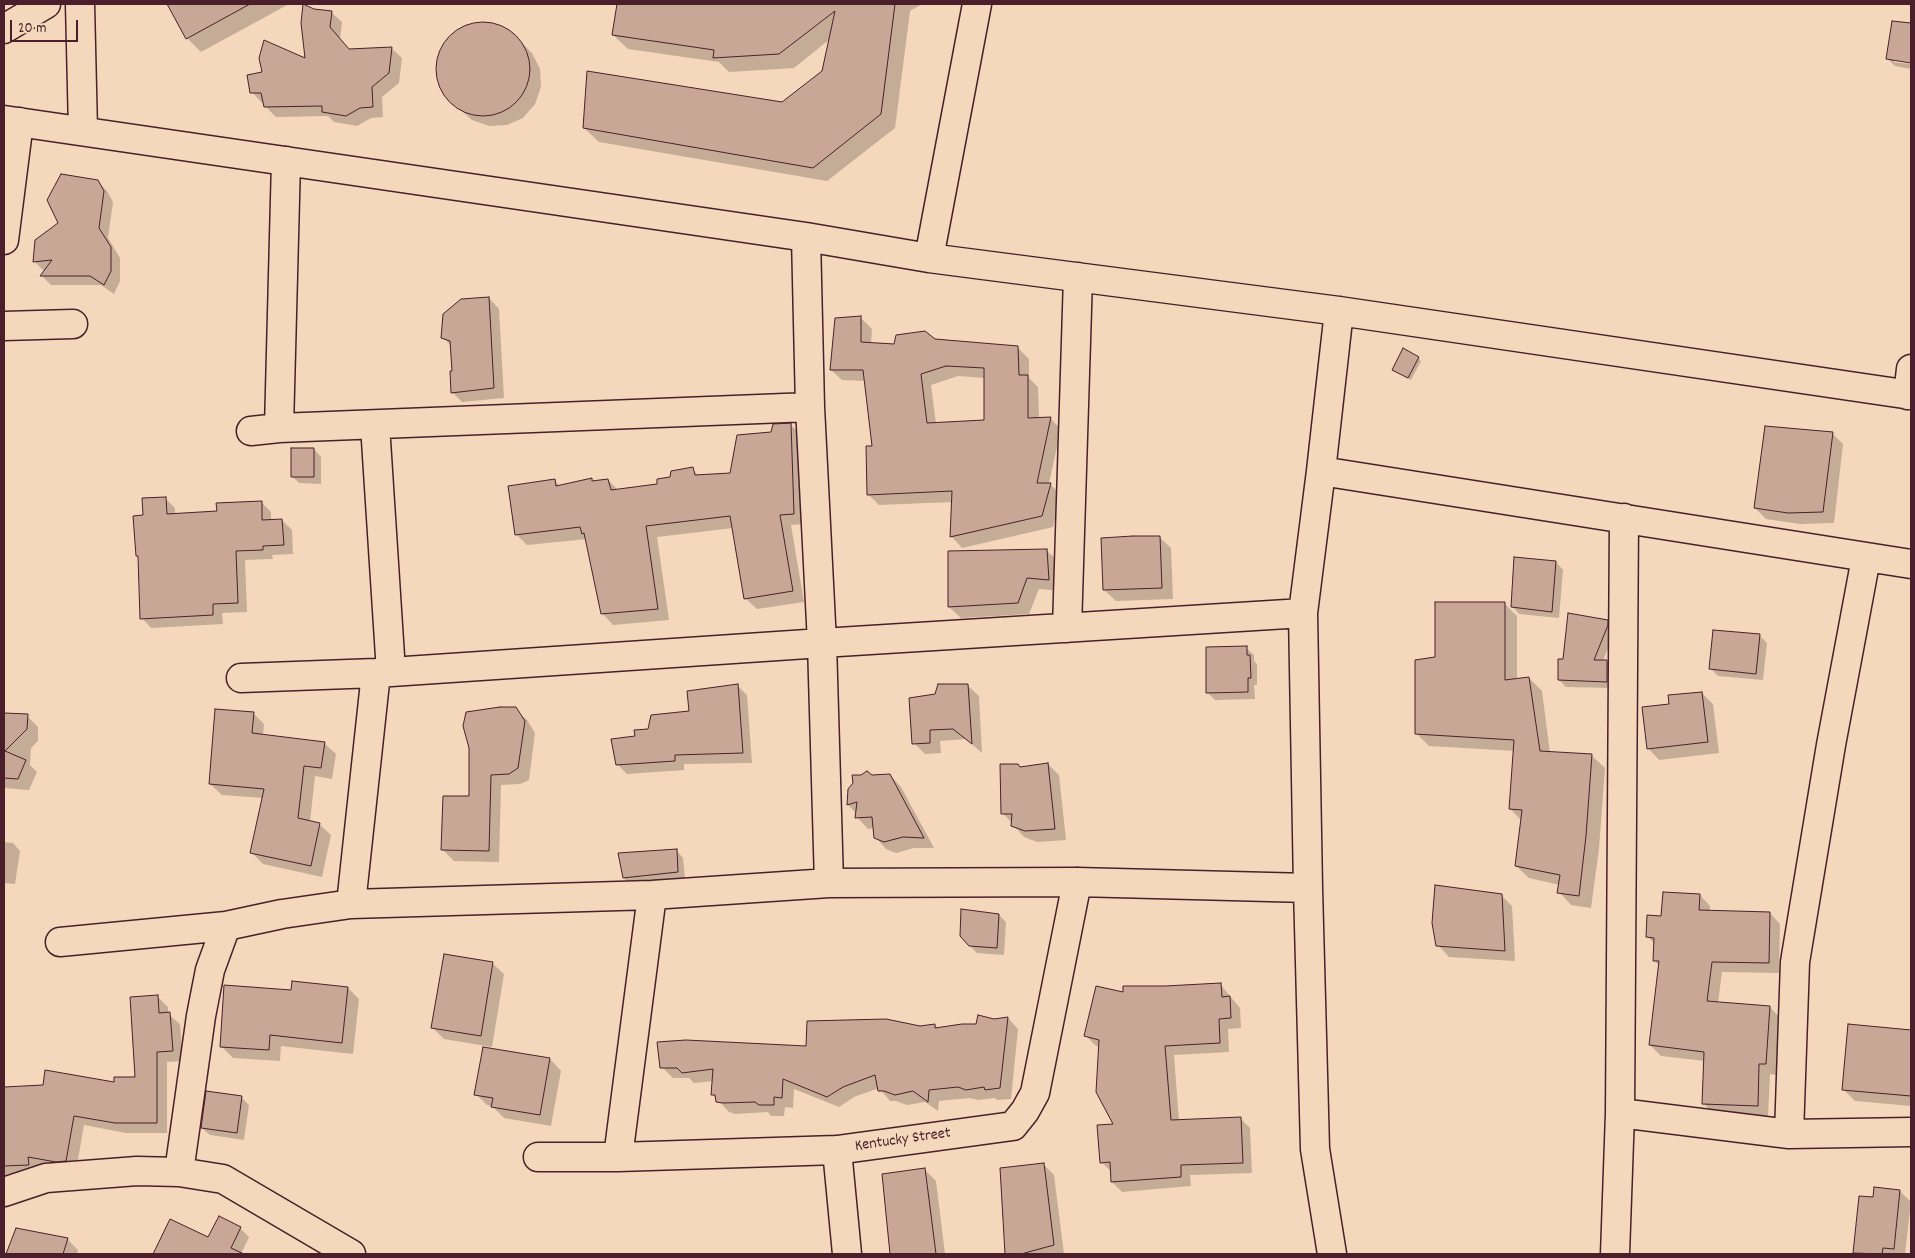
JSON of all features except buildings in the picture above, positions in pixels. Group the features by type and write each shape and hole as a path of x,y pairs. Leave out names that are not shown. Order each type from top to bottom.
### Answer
{"street":[{"path":"4,29 46,4"},
{"path":"80,4 83,131"},
{"path":"929,258 977,4"},
{"path":"4,240 11,121 806,237 929,258 1910,386"},
{"path":"279,428 286,161"},
{"path":"806,237 810,408 822,643 829,883"},
{"path":"1067,628 1078,277"},
{"path":"1332,1254 1315,1149 1303,613 1339,311"},
{"path":"4,326 73,324"},
{"path":"251,431 279,428 810,408"},
{"path":"351,904 384,672 375,425"},
{"path":"1321,470 1911,564"},
{"path":"1615,1254 1620,1113 1624,518"},
{"path":"1789,1134 1795,962 1830,746 1866,558"},
{"path":"242,678 384,672 1303,613"},
{"path":"60,942 226,926 282,914 351,904 652,895 829,883 1077,882 1308,888"},
{"name":"Kentucky Street","path":"538,1157 618,1157 837,1150 1013,1126 1026,1111 1035,1093 1077,882"},
{"path":"618,1157 652,895"},
{"path":"179,1172 201,1016 210,970 226,926"},
{"path":"1620,1113 1789,1134 1911,1132"},
{"path":"837,1150 848,1254"},
{"path":"4,1192 46,1178 137,1172 179,1172 223,1178 351,1254"}]}
